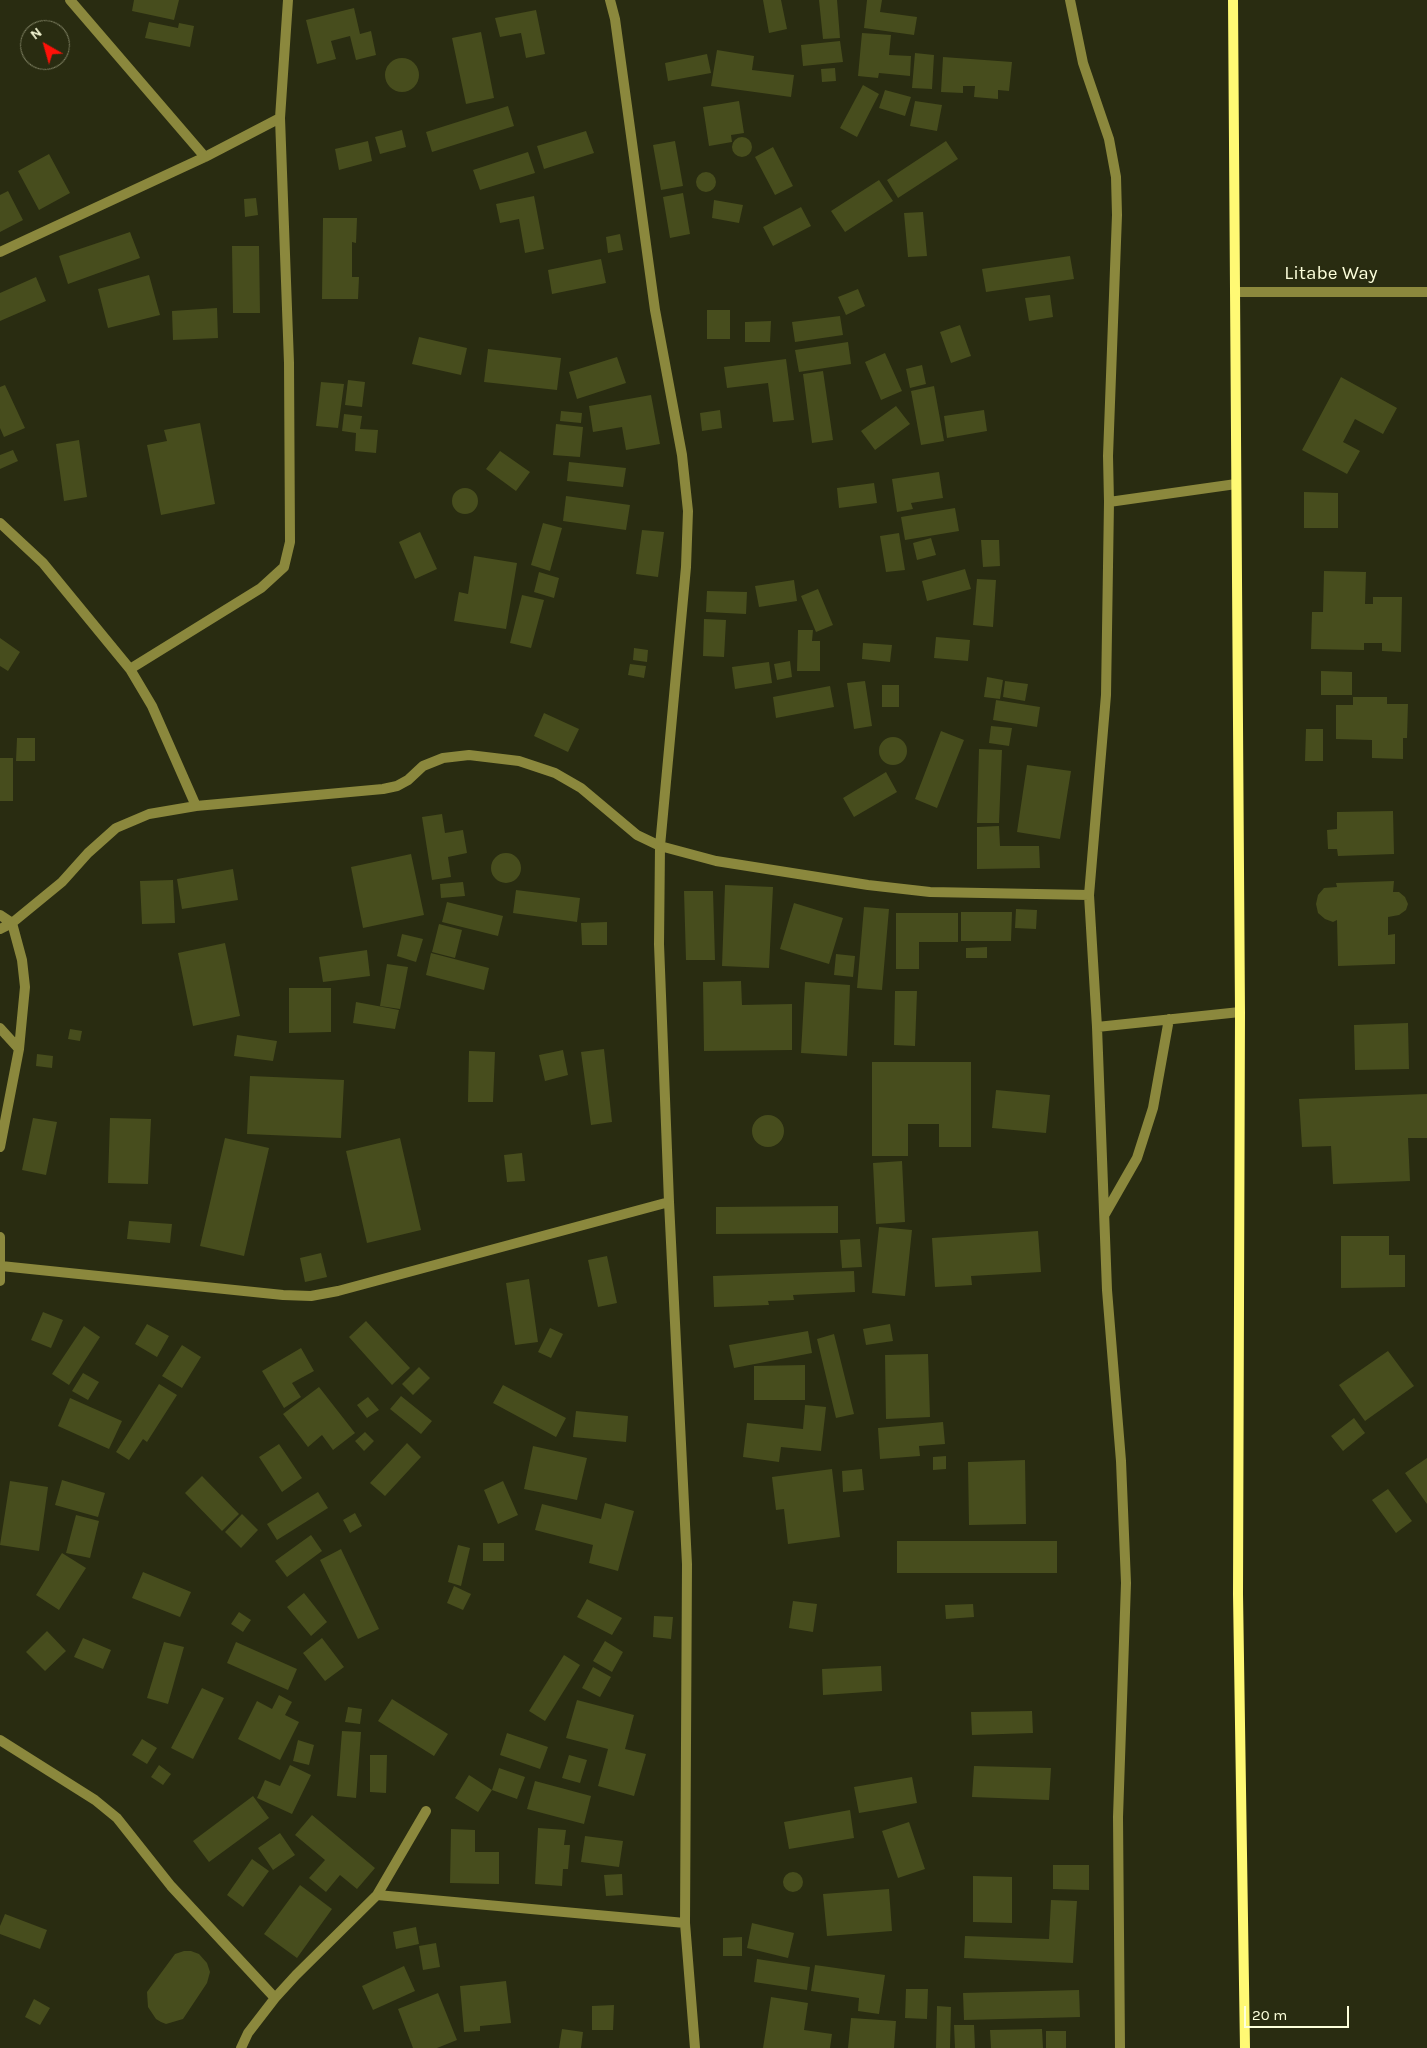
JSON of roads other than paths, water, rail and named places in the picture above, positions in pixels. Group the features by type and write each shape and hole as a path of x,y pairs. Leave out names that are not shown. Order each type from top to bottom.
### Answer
{"main road":[{"path":"1233,0 1240,1012 1238,1594 1245,2048"}],"street":[{"path":"70,0 205,157"},
{"path":"130,669 261,588 284,567 290,542 290,373 280,118 288,0"},
{"path":"610,0 615,19 655,310 682,455 688,511 686,567 660,846 659,944 668,1202 687,1564 685,1923 695,2048"},
{"path":"1070,0 1083,63 1110,139 1116,177 1117,215 1108,456 1106,696 1089,895 1097,1027 1107,1290 1121,1461 1126,1583 1118,1817 1120,2048"},
{"path":"0,252 205,157 280,118"},
{"name":"Litabe Way","path":"1234,292 1427,292"},
{"path":"1109,502 1236,484"},
{"path":"0,523 43,564 130,669 152,706 196,806"},
{"path":"0,929 12,923 62,882 88,853 116,828 149,814 196,806 384,789 397,786 408,780 423,766 443,758 469,754 519,761 555,773 581,788 637,835 660,846 716,861 930,892 1089,895"},
{"path":"0,915 12,923 22,960 25,987 19,1049 0,1147"},
{"path":"1097,1027 1240,1012"},
{"path":"1105,1215 1139,1150 1153,1108 1169,1020"},
{"path":"0,1028 19,1049"},
{"path":"1,1266 283,1295 311,1296 338,1291 668,1202"},
{"path":"0,1237 0,1281"},
{"path":"0,1740 95,1800 117,1818 172,1886 275,1998"},
{"path":"241,2048 248,2033 275,1998 376,1896 426,1811"},
{"path":"376,1896 685,1923"}]}
